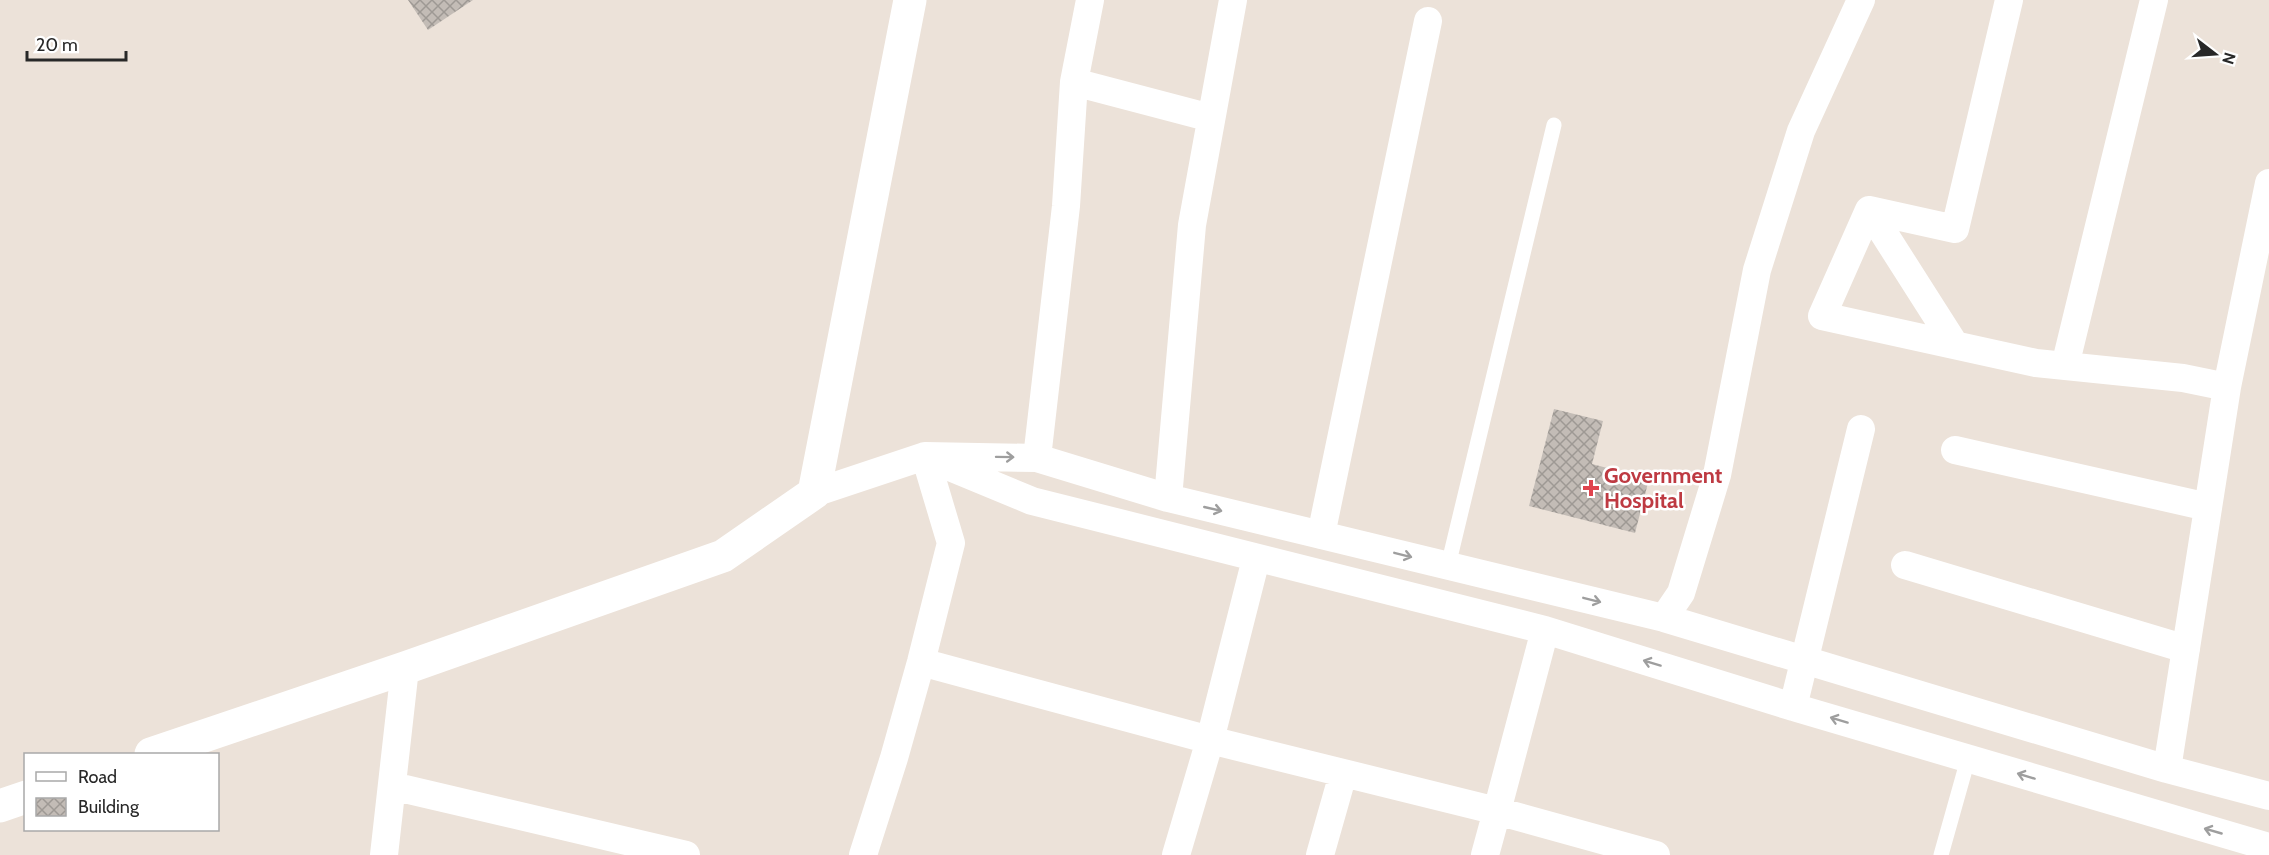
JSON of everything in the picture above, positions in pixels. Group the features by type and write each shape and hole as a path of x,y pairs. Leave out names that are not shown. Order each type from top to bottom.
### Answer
{"street":[{"path":"814,493 910,0"},
{"path":"1037,458 1066,206 1074,82 1090,0"},
{"path":"1168,498 1192,225 1233,0"},
{"path":"1664,618 1681,594 1717,475 1757,270 1801,131 1862,0"},
{"path":"1869,210 1955,229 2009,0"},
{"path":"2065,366 2154,0"},
{"path":"1321,535 1428,21"},
{"path":"1074,82 1211,118"},
{"path":"2167,769 2227,387 2260,268 2269,183"},
{"path":"1869,210 1822,316 2036,363 2183,378 2227,387"},
{"path":"1869,210 1955,345"},
{"path":"1793,707 1861,429"},
{"path":"1955,450 2208,507"},
{"path":"925,456 1032,501 1545,630 1793,707 2269,847"},
{"path":"863,855 894,758 951,543 925,456"},
{"path":"154,753 405,668 723,556 814,493 925,456 1037,458 1168,498 1664,618 2167,769 2269,796"},
{"path":"1176,855 1210,740 1256,558"},
{"path":"1905,565 2186,649"},
{"path":"1485,855 1545,630"},
{"path":"921,662 1210,740 1497,811 1640,852"},
{"path":"384,855 405,668"},
{"path":"1320,855 1343,774"},
{"path":"392,786 686,855"},
{"path":"0,806 24,798"}],"lane":[{"path":"1448,566 1554,125"},
{"path":"1941,855 1968,759"}],"building":[{"path":"408,0 473,0 428,30"},
{"path":"1554,409 1603,421 1592,464 1649,479 1635,533 1529,506"}],"place":[{"name":"Government Hospital","path":"1591,488"}]}
